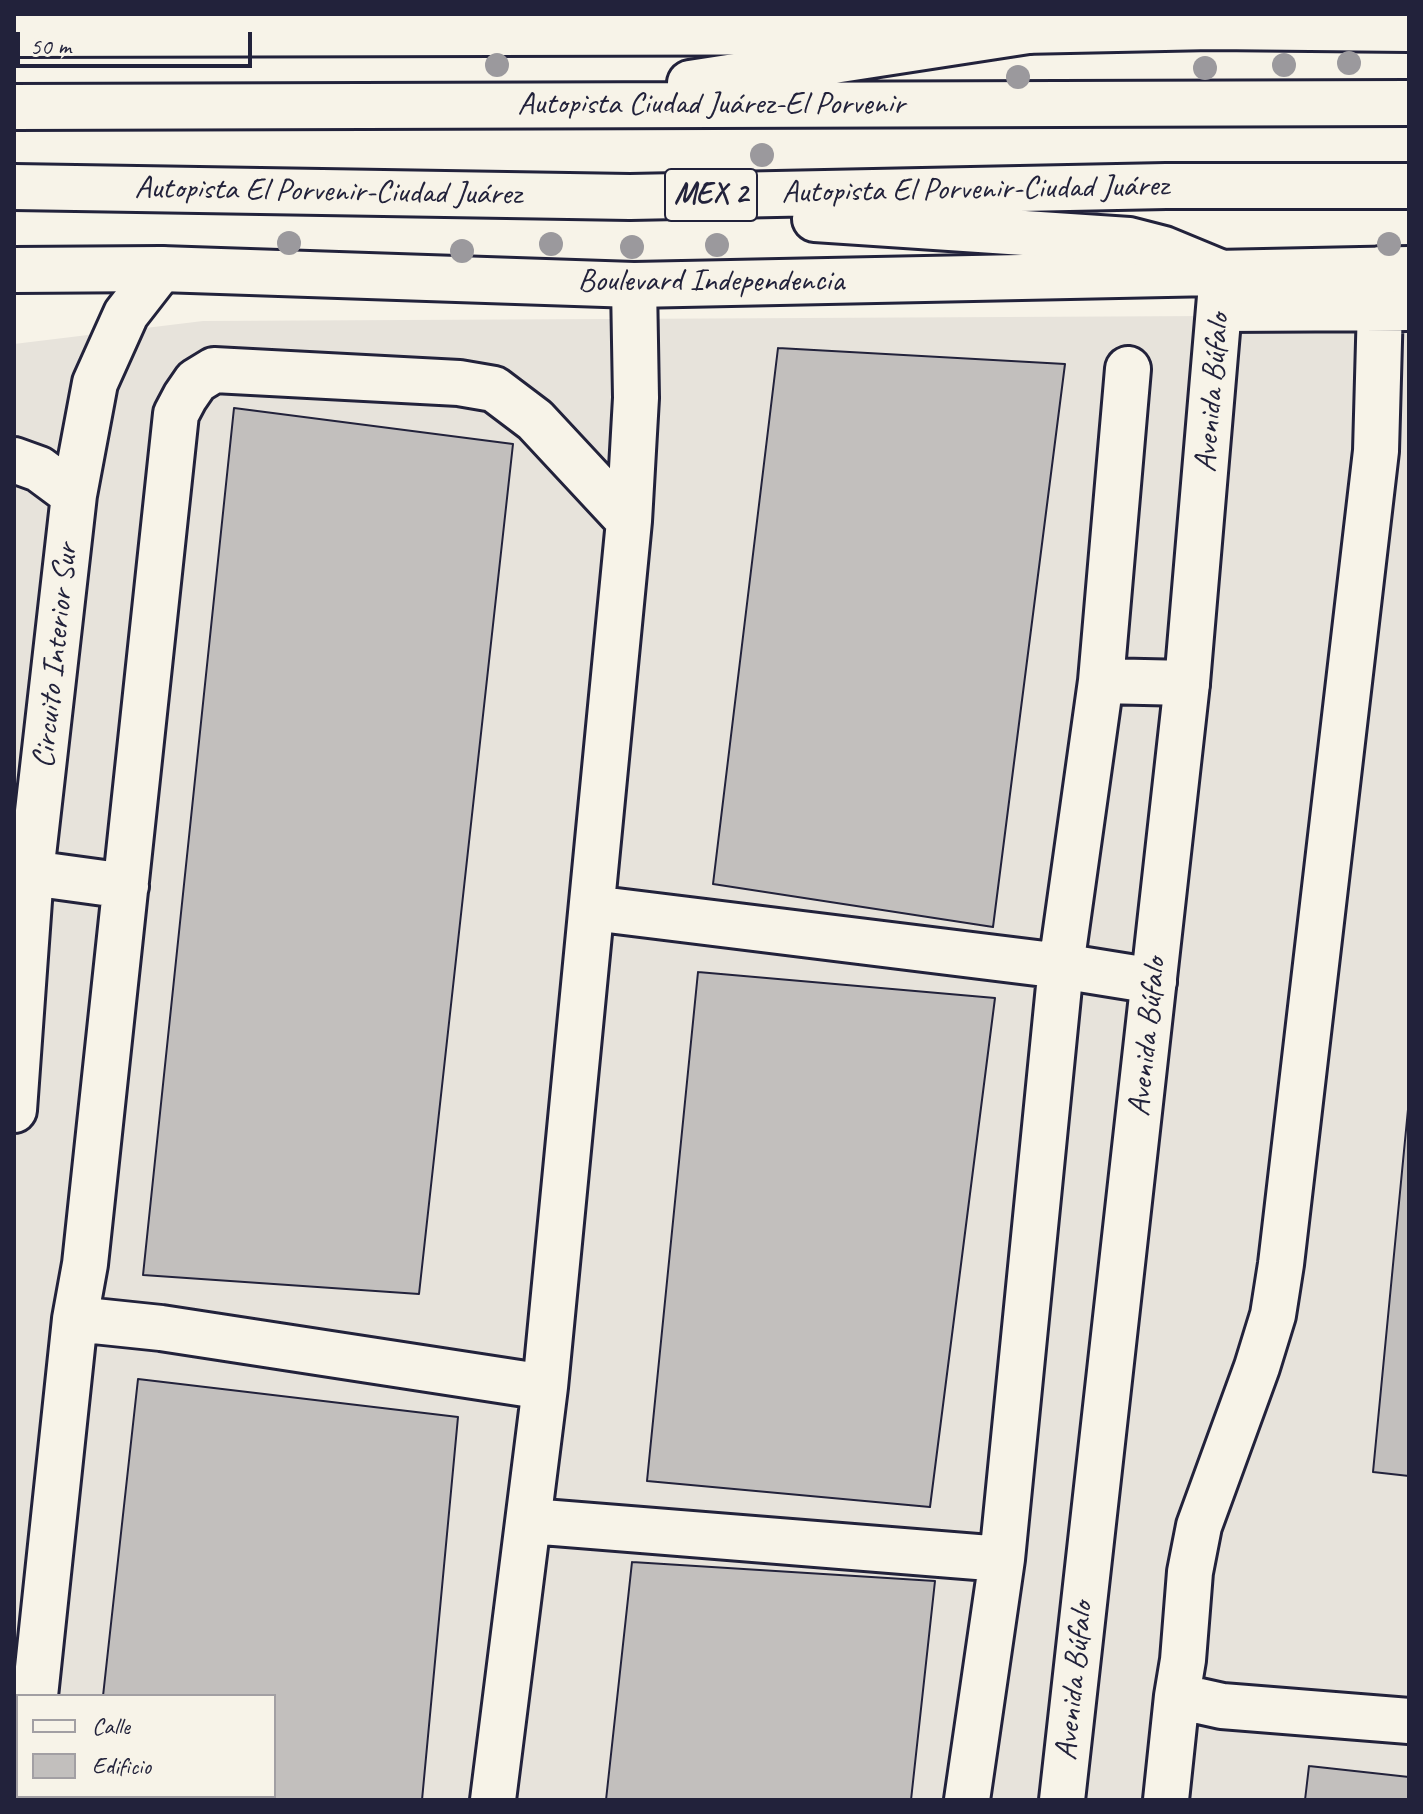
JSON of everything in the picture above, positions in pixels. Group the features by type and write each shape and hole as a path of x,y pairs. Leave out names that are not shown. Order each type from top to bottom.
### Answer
{"main road":[{"path":"14,34 447,24 1028,31 1213,21 1409,29"},
{"path":"547,105 1028,31"},
{"name":"Autopista Ciudad Juárez-El Porvenir","path":"14,107 1409,103"},
{"name":"Autopista El Porvenir-Ciudad Juárez","path":"14,187 630,197 1150,187 1409,186"},
{"path":"630,197 794,217 1129,240 1164,249 1222,291"},
{"name":"Boulevard Independencia","path":"14,270 161,269 634,285 1222,291 1395,289"},
{"name":"Circuito Interior Sur","path":"14,1110 31,873 74,495 95,383 126,314 161,269"},
{"path":"493,1800 545,1387 629,521 636,398 634,285"},
{"path":"1166,1800 1190,1572 1199,1526 1257,1367 1273,1315 1281,1264 1395,289"},
{"name":"Avenida Búfalo","path":"1062,1800 1187,683 1222,291"},
{"path":"967,1800 1002,1559 1061,966 1101,681 1128,369"},
{"path":"35,1694 75,1319 85,1264 176,414 196,381 214,370 459,383 494,389 535,420 629,521"},
{"path":"14,460 39,469 74,495"},
{"path":"1101,681 1187,683"},
{"path":"31,873 126,886"},
{"path":"592,908 1061,966 1154,981"},
{"path":"75,1319 161,1328 545,1387"},
{"path":"530,1521 1002,1559"},
{"path":"1177,1696 1222,1706 1409,1721"}],"shaded area":[{"path":"1409,315 1409,1800 14,1800 14,344 203,321"}],"building":[{"path":"778,348 1065,364 993,927 713,884"},
{"path":"234,408 513,444 419,1294 143,1275"},
{"path":"698,972 995,998 930,1507 647,1481"},
{"path":"1409,1099 1409,1476 1373,1472"},
{"path":"138,1379 458,1417 422,1800 91,1800 276,1798 276,1694 103,1694"},
{"path":"632,1562 935,1581 911,1800 606,1800"},
{"path":"1309,1766 1409,1777 1409,1800 1305,1800"}]}
